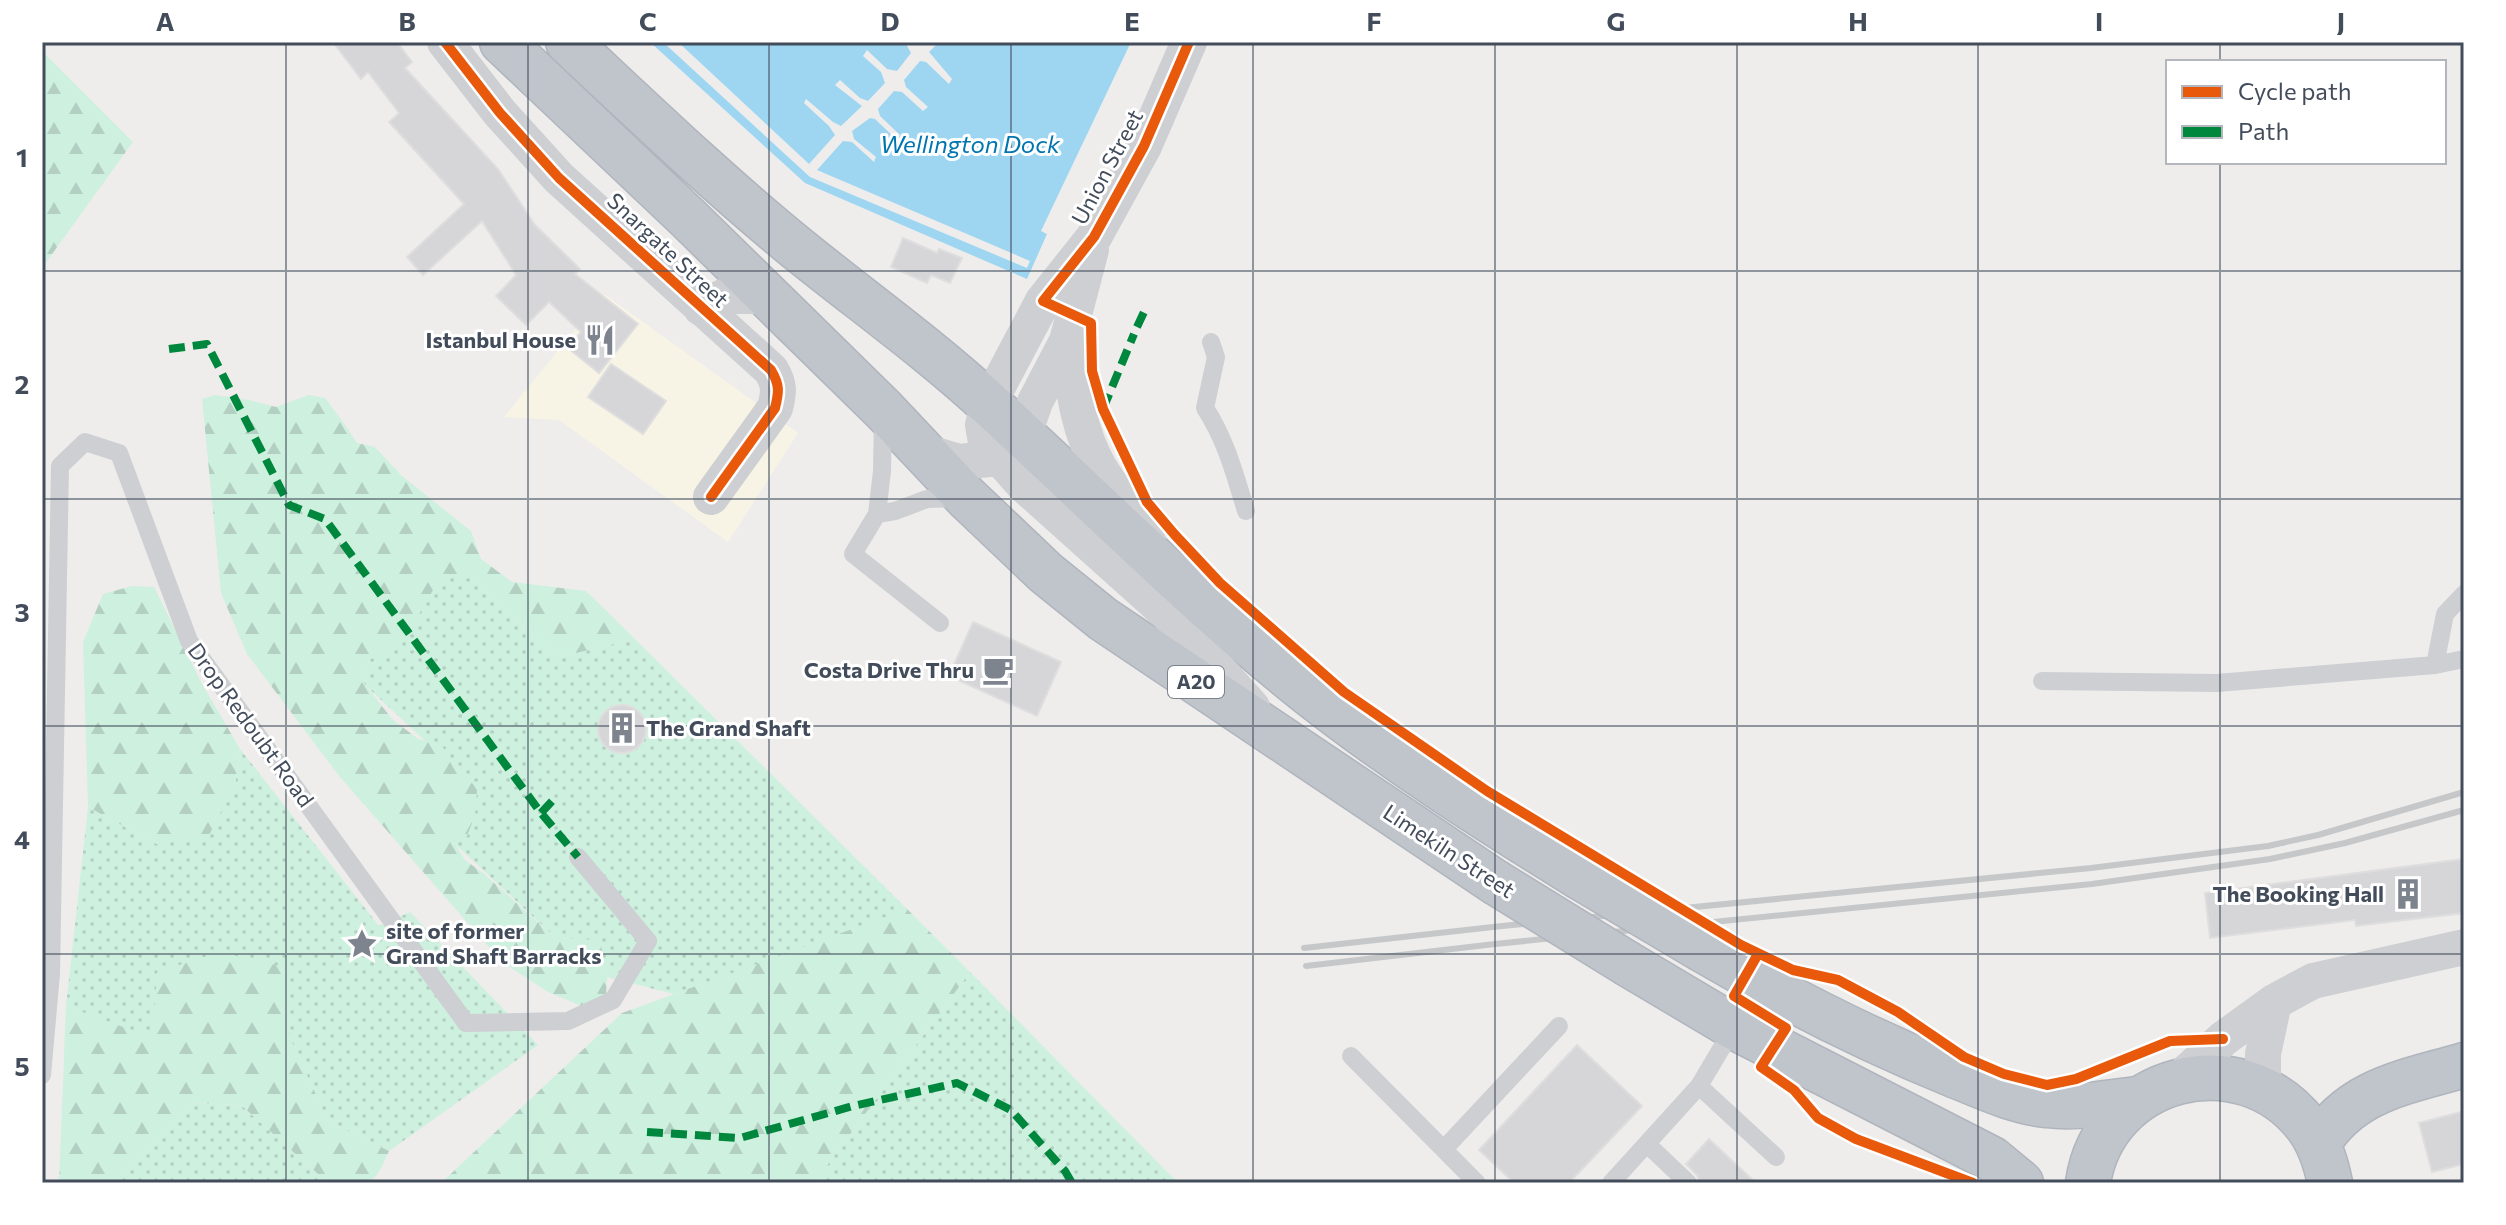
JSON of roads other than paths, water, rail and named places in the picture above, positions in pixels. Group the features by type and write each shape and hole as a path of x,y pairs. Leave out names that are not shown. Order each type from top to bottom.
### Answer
{"highway":[{"name":"Snargate Street","path":"502,42 767,296 922,451"},
{"path":"568,42 793,245 905,331 989,403"},
{"name":"Limekiln Street","path":"989,403 1011,448 1162,564 1273,663 1356,729 1456,800 1578,876 1820,1014 1920,1061 2004,1095 2047,1105 2091,1104 2206,1077 2235,1080 2267,1092"},
{"name":"Limekiln Street","path":"922,451 1046,573 1103,619 1495,882 1734,1027 1992,1159 2021,1183"},
{"path":"2267,1092 2378,1090 2464,1065"},
{"path":"2088,1183 2097,1151 2108,1131 2122,1114 2158,1090"},
{"path":"2330,1168 2330,1125 2378,1090"},
{"path":"2267,1092 2287,1105 2307,1126 2330,1168"}],"street":[{"name":"Snargate Street","path":"445,42 500,113 559,178 771,370 780,394 775,408 711,497"},
{"name":"Union Street","path":"989,403 1043,301 1094,237 1144,146 1189,42"},
{"name":"Union Street","path":"1011,448 1067,341 1094,237"},
{"name":"Snargate Street","path":"701,308 725,296 767,296"},
{"name":"Union Street","path":"1067,341 1074,395 1089,446 1099,467 1135,518 1162,564"},
{"path":"922,451 959,462 1011,448 1023,484 1167,613 1285,742"},
{"path":"2158,1090 2274,1002 2313,981 2464,947"},
{"path":"2267,1092 2263,1054 2274,1002"}],"lane":[{"path":"1211,342 1216,357 1205,408 1216,424 1229,455 1246,511"},
{"path":"884,410 877,514 853,554 940,623"},
{"name":"Drop Redoubt Road","path":"42,1075 51,974 60,466 85,442 119,453 189,641 466,1023 568,1021 613,1000 648,941 578,857"},
{"path":"877,514 927,499 967,498"},
{"path":"2435,665 2445,614 2464,594"},
{"path":"2042,681 2217,683 2435,665 2464,659"},
{"path":"1444,1149 1559,1026"},
{"path":"1611,1183 1699,1086 1734,1027"},
{"path":"1351,1056 1477,1183"},
{"path":"1699,1086 1776,1157"},
{"path":"1647,1144 1688,1183"}],"water":[{"name":"Wellington Dock","path":"650,42 1131,42 1041,231 1047,234 1027,279 805,183"}],"railway":[{"path":"1304,948 2091,868 2268,846 2318,835 2464,792"},
{"path":"1306,966 2092,884 2270,859 2345,843 2464,810"}],"place":[{"name":"Istanbul House","path":"600,340"},
{"name":"Costa Drive Thru","path":"998,670"},
{"name":"The Grand Shaft","path":"622,728"},
{"name":"The Booking Hall","path":"2408,894"},
{"name":"site of former Grand Shaft Barracks","path":"362,944"}]}
